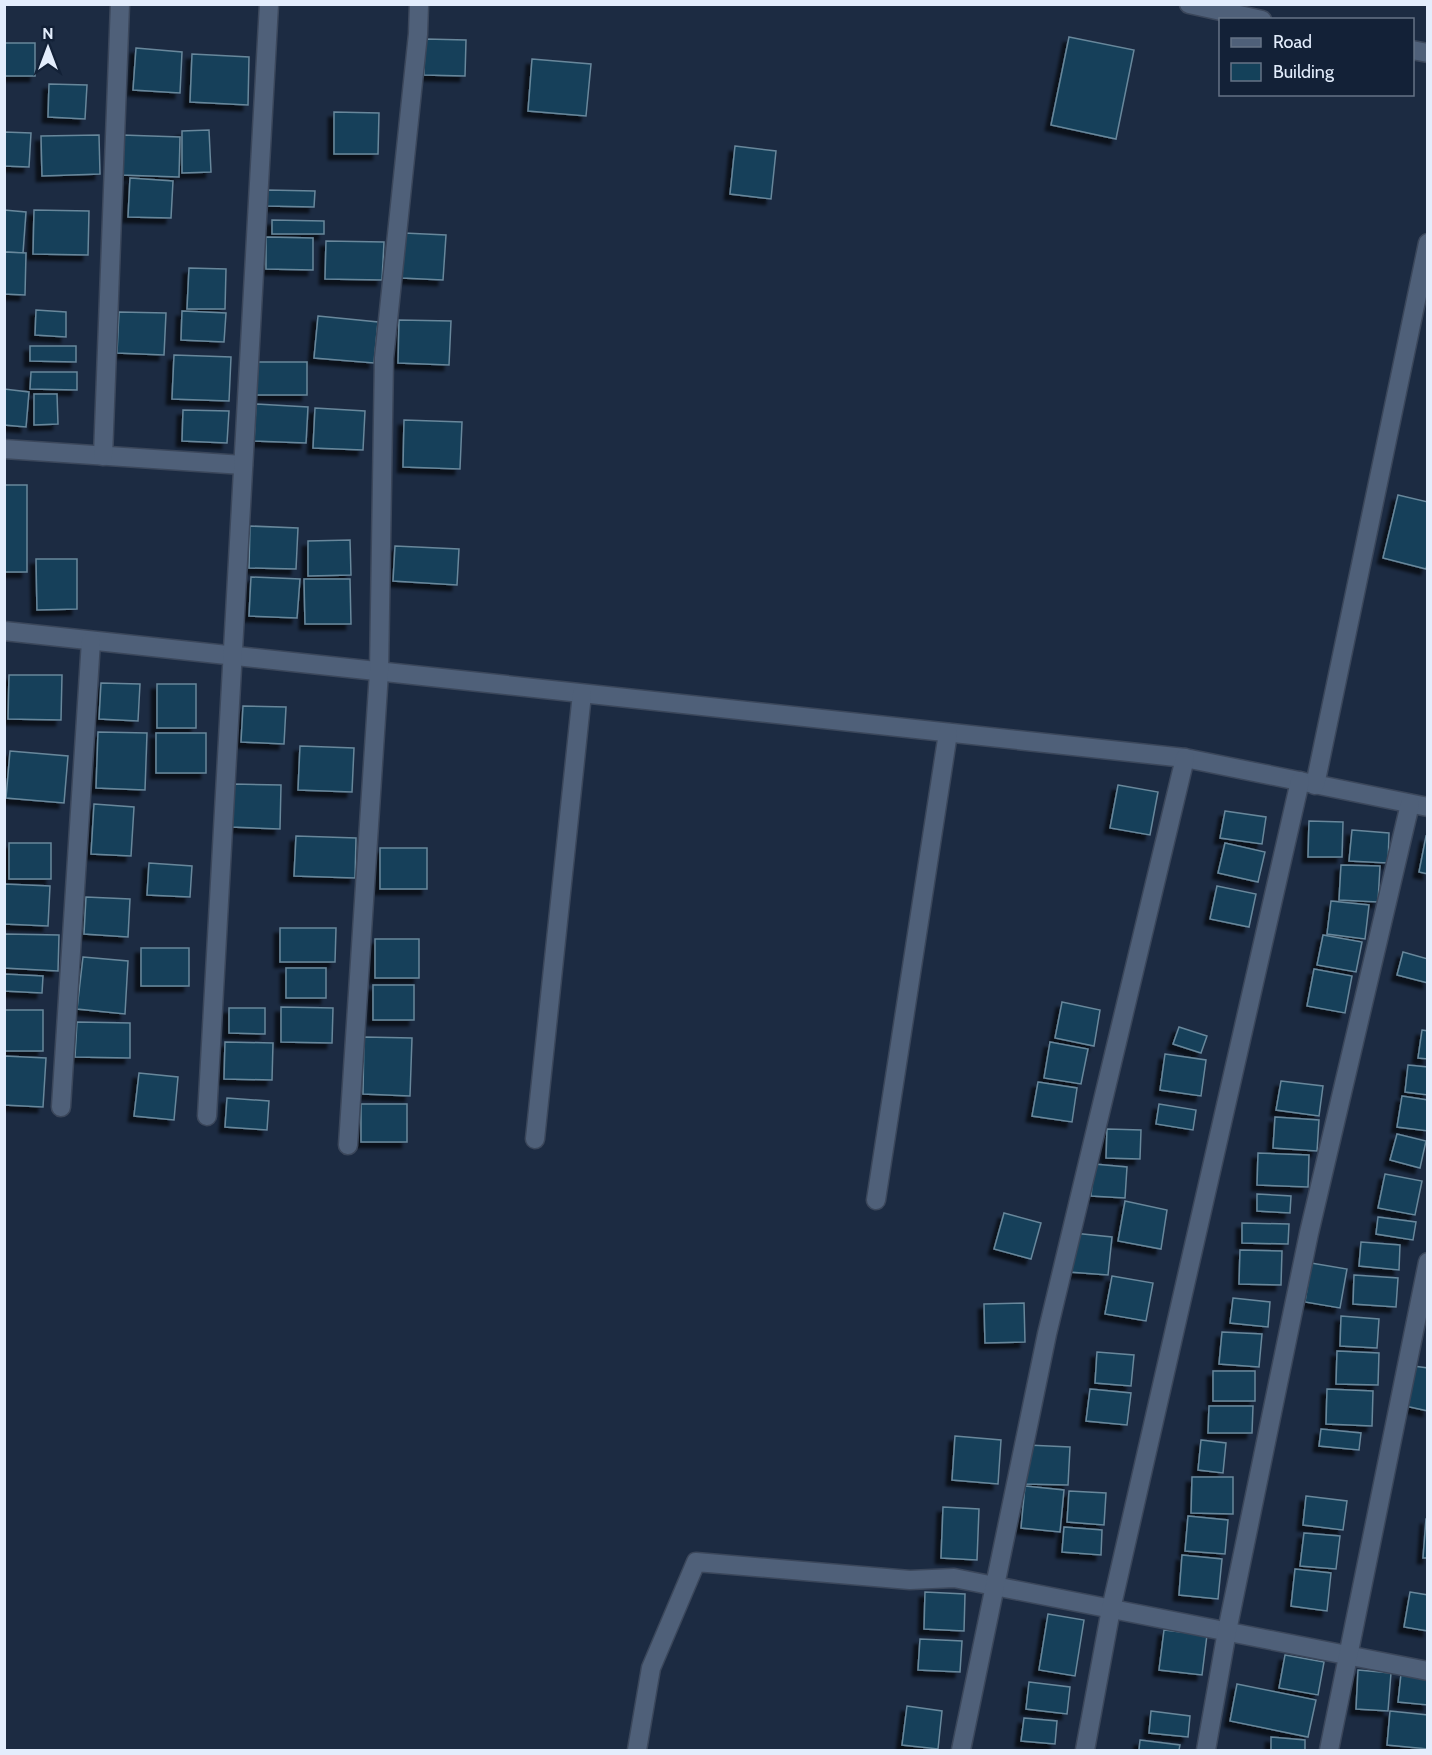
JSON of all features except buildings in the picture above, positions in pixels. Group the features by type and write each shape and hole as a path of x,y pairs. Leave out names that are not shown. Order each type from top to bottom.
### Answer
{"street":[{"path":"103,456 120,4"},
{"path":"207,1116 269,4"},
{"path":"348,1145 379,672 384,358 418,34 419,4"},
{"path":"1189,4 1255,14"},
{"path":"1085,1750 1111,1609 1308,783 1428,243"},
{"path":"4,449 243,465"},
{"path":"4,631 1185,758 1419,806 1309,1233 1227,1631 1206,1750"},
{"path":"61,1107 91,641"},
{"path":"535,1139 582,694"},
{"path":"876,1200 948,733"},
{"path":"961,1750 1047,1334 1185,758"},
{"path":"1329,1750 1428,1262"},
{"path":"637,1750 651,1668 696,1562 910,1580 954,1578 1428,1671"}]}
